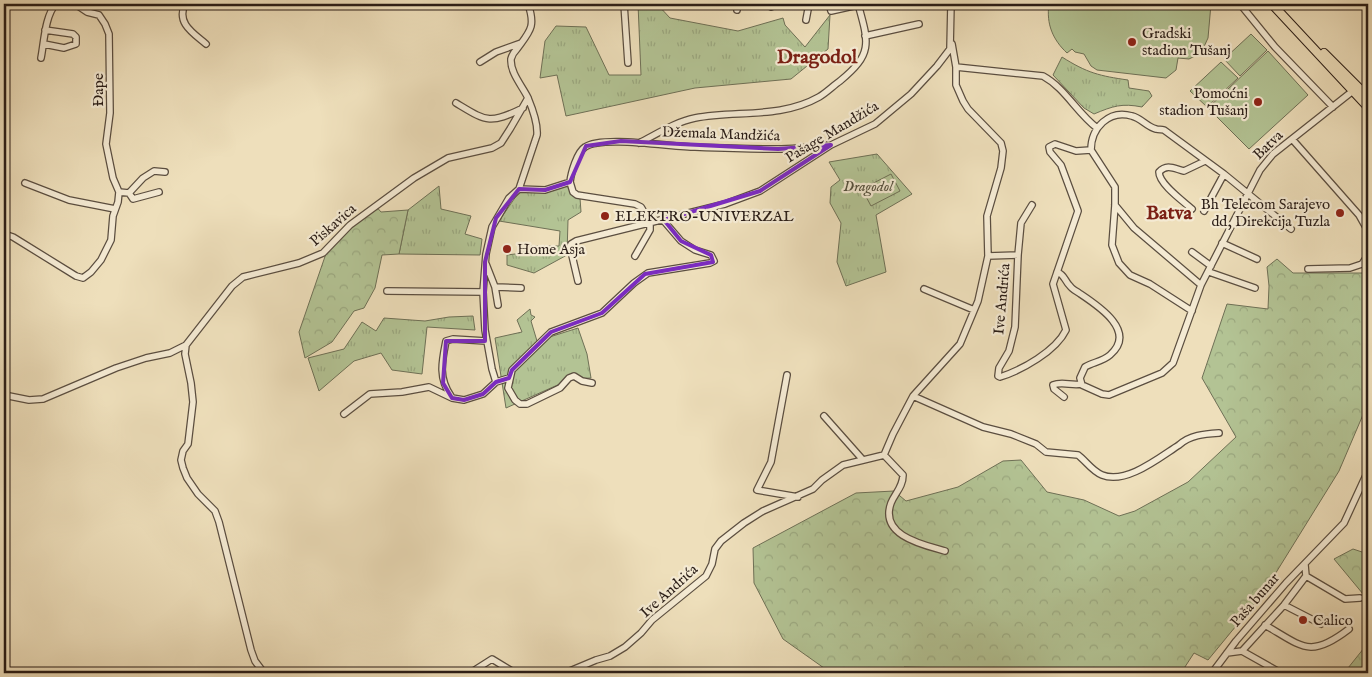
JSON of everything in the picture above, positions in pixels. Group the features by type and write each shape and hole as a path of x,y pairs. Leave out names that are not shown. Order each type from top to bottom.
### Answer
{"main road":[{"path":"1272,4 1355,88 1368,97"},
{"path":"1278,4 1355,88 1368,107"}],"street":[{"path":"41,58 52,8 56,4"},
{"name":"Đape","path":"75,4 88,12 99,15 105,24 108,34 110,114 106,144 113,178 119,192"},
{"path":"185,4 182,9 182,19 186,28 206,44"},
{"path":"496,382 486,340 483,292 485,262 492,226 509,198 519,188 537,136 538,126 528,98 512,65 511,58 530,33 532,14 528,4"},
{"path":"624,4 628,63"},
{"path":"806,20 809,4"},
{"path":"635,256 650,230 650,222 638,204 577,195 573,192 570,182 572,172 582,150 586,146 621,142 639,143 682,122 695,118 779,110 792,108 813,100 827,91 857,65 864,56 866,44 864,21 858,4 831,11 829,4"},
{"name":"Pašage Mandžića","path":"650,222 749,196 760,191 831,145 865,130 899,105 937,66 950,49 951,4"},
{"path":"1240,4 1276,47 1333,107"},
{"path":"865,36 919,24"},
{"path":"44,44 64,48 76,44 76,37 73,34 46,30"},
{"path":"951,42 956,67 956,85 963,101 968,109 1001,143 1003,151 1001,168 987,216 988,256"},
{"path":"480,62 496,52 521,43"},
{"path":"956,67 1043,76 1055,84 1083,117 1096,128"},
{"name":"Batva","path":"1064,397 1054,389 1054,384 1082,384 1106,396 1164,372 1173,363 1201,285 1260,170 1273,154 1355,88"},
{"name":"Piskavica","path":"4,395 29,400 43,399 116,368 146,358 170,353 186,345 232,286 243,277 299,263 323,253 350,224 431,167 448,158 492,148 501,143 528,98"},
{"path":"456,103 486,120 501,118 523,108"},
{"path":"1192,311 1150,284 1130,275 1119,262 1112,246 1115,187 1091,150 1096,128 1102,123 1112,116 1134,116 1156,129 1164,130 1224,174 1291,229"},
{"path":"1292,139 1359,215 1368,231"},
{"name":"Džemala Mandžića","path":"639,143 696,147 778,149 831,145"},
{"name":"Ive Andrića","path":"1032,204 1021,223 1015,327 1008,351 998,371 999,377 1048,352 1056,346 1066,329 1053,287 1078,211 1061,165 1050,152 1049,146 1054,144 1076,151 1091,150"},
{"path":"1192,209 1161,180 1160,172 1163,168 1170,167 1184,171 1205,161"},
{"path":"129,193 143,178 154,171 165,172"},
{"path":"1204,211 1224,174"},
{"path":"519,188 544,190 570,182"},
{"path":"25,183 69,200 115,209"},
{"path":"4,234 14,237 76,276 83,278 91,272 106,252 111,240 119,192 129,193"},
{"path":"129,193 133,199 159,192"},
{"path":"1115,205 1134,228 1201,285"},
{"path":"592,383 582,381 574,376 569,378 564,386 527,404 520,404 515,400 508,388 512,370 551,332 602,313 645,274 714,261 711,255 695,250 681,242 663,220"},
{"path":"578,281 570,247 571,244 576,241 650,222"},
{"path":"1222,243 1257,259"},
{"path":"1192,252 1210,269 1255,288"},
{"name":"Ive Andrića","path":"566,673 610,656 625,647 642,633 652,620 706,576 712,564 715,549 721,541 763,511 813,489 842,465 884,455 913,396 960,344 974,310 988,256 1018,255"},
{"path":"1308,269 1350,268 1362,264 1368,255"},
{"path":"485,262 495,287 498,305"},
{"path":"1057,272 1064,276 1070,287 1108,313 1117,331 1118,340 1114,351 1101,361 1084,368 1080,378 1082,384"},
{"path":"495,287 521,288"},
{"name":"Ive Andrića","path":"924,289 974,310"},
{"path":"387,291 483,292"},
{"path":"452,398 443,383 443,356 446,341 448,339 486,340"},
{"path":"186,345 185,354 192,383 193,402 189,438 181,460 183,468 198,494 215,511 251,650 255,661 264,673"},
{"path":"787,375 771,462 757,490 798,497"},
{"path":"344,414 363,397 375,392 402,392 429,387 452,398 464,400 483,394 496,382 509,378"},
{"path":"913,396 983,427 1030,441 1046,452 1078,454 1091,468 1103,475 1123,476 1152,462 1185,440 1200,434 1218,433"},
{"path":"824,416 863,460"},
{"path":"884,455 902,475 902,484 891,503 889,512 894,529 911,540 945,552"},
{"name":"Paša bunar","path":"1212,673 1286,583 1344,523 1368,470"},
{"path":"1304,565 1306,576 1345,599 1360,598"},
{"name":"Paša bunar","path":"1242,651 1306,576"},
{"name":"Paša bunar","path":"1284,604 1322,624"},
{"name":"Paša bunar","path":"1265,625 1300,645 1313,648 1326,645 1349,629"},
{"name":"Paša bunar","path":"1227,653 1242,651 1281,673"},
{"path":"470,673 492,659 515,673"}],"highlighted area":[{"path":"621,141 778,149 831,145 760,191 664,220 681,241 711,255 713,262 645,274 602,313 551,332 512,370 509,378 496,382 483,394 464,400 452,398 443,383 446,341 485,341 485,262 496,218 519,189 545,190 570,182 586,146"}],"green space":[{"path":"638,4 657,4 670,18 738,31 783,18 785,25 805,47 830,15 828,49 791,79 695,88 566,116 557,75 540,78 545,41 556,26 586,27 609,75 641,75"},
{"name":"Gradski stadion Tušanj","path":"1049,4 1211,4 1208,38 1201,53 1189,59 1178,58 1176,70 1166,78 1097,70 1091,66 1084,54 1075,52 1072,49 1067,53 1058,43 1050,25"},
{"path":"1251,34 1267,50 1240,76 1224,59"},
{"name":"Pomoćni stadion Tušanj","path":"1268,51 1308,95 1249,149 1208,108"},
{"path":"1062,57 1094,73 1128,80 1129,88 1149,91 1152,96 1142,107 1118,106 1094,114 1084,108 1053,75"},
{"path":"1221,62 1238,78 1207,107 1190,91"},
{"name":"Dragodol","path":"877,154 912,194 876,215 886,272 846,286 837,262 841,223 830,203 831,187 840,180 829,162"},
{"path":"891,174 900,191 871,206 862,189"},
{"path":"565,182 580,198 581,212 568,220 567,255 534,273 507,265 507,255 523,253 523,246 559,246 560,231 499,221 521,189 545,190"},
{"path":"439,186 441,209 471,216 465,234 482,239 480,255 399,254 408,210"},
{"path":"374,204 381,212 408,210 399,254 382,255 375,288 364,308 354,311 332,342 305,358 299,332 330,242"},
{"path":"1277,259 1293,273 1368,274 1368,403 1339,471 1264,592 1208,660 1194,653 1181,673 960,673 950,668 904,667 901,673 831,673 783,639 754,583 753,548 856,493 894,491 906,501 958,487 1003,461 1021,460 1047,492 1084,500 1119,516 1135,511 1188,482 1236,437 1202,378 1227,304 1268,309 1269,286 1267,267"},
{"path":"4,287 8,345 4,353"},
{"path":"530,309 531,315 535,317 531,321 537,341 578,328 587,354 591,378 571,379 506,408 495,338 522,332 517,320"},
{"path":"473,316 475,330 427,327 422,374 392,370 381,353 354,361 319,391 308,358 344,349 362,322 376,331 384,318 425,321"},
{"path":"1353,549 1368,554 1368,600 1334,559"},
{"path":"1368,643 1368,673 1344,673"}],"place":[{"name":"Gradski stadion Tušanj","path":"1132,42"},
{"name":"Pomoćni stadion Tušanj","path":"1258,102"},
{"name":"Bh Telecom Sarajevo dd, Direkcija Tuzla","path":"1340,213"},
{"name":"ELEKTRO-UNIVERZAL","path":"605,216"},
{"name":"Home Asja","path":"507,249"},
{"name":"Calico","path":"1303,620"}],"district":[{"name":"Dragodol","path":"817,57"},
{"name":"Batva","path":"1169,213"}]}
